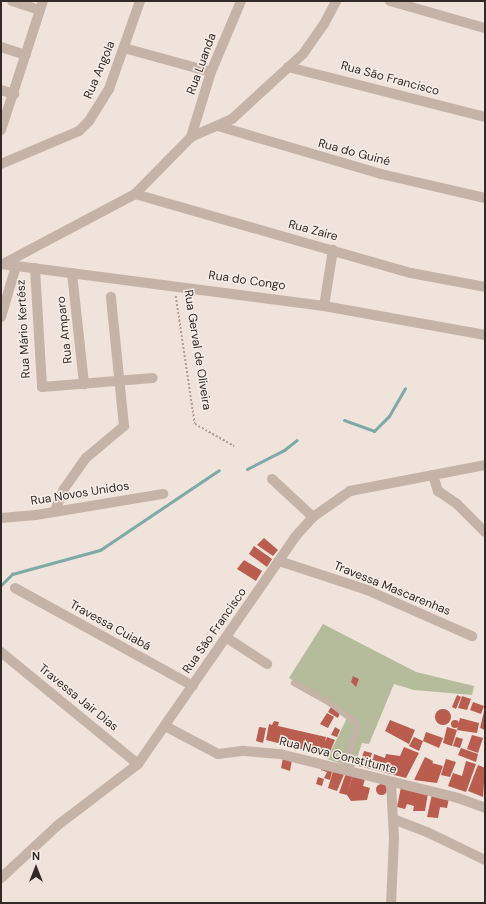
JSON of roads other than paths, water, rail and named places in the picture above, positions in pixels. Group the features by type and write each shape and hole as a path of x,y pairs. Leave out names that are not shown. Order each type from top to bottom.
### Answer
{"street":[{"path":"1,130 42,6 12,1"},
{"name":"Rua Angola","path":"1,164 79,131 100,107 124,48 140,1"},
{"name":"Rua Luanda","path":"192,137 211,72 241,1"},
{"path":"2,264 135,194 192,137 232,119 288,67 316,36 336,1"},
{"path":"390,1 485,28"},
{"path":"1,47 26,55"},
{"path":"124,48 211,72"},
{"name":"Rua São Francisco","path":"288,67 485,117"},
{"path":"1,90 14,94"},
{"name":"Rua do Guiné","path":"218,126 381,174 485,198"},
{"name":"Rua Zaire","path":"135,194 411,273 485,287"},
{"path":"324,306 333,250"},
{"name":"Rua do Congo","path":"2,264 174,285 324,306 485,335"},
{"path":"1,317 16,266"},
{"name":"Rua Mário Kertész","path":"35,268 42,387 84,384"},
{"name":"Rua Amparo","path":"72,273 84,384"},
{"path":"55,511 64,489 86,458 123,428 120,382 111,297"},
{"path":"84,384 153,378"},
{"name":"Rua São Francisco","path":"1,878 58,825 138,764 227,638 279,561 312,517 350,491 485,465"},
{"path":"433,476 438,491 456,503 485,532"},
{"path":"272,479 312,517"},
{"name":"Rua Novos Unidos","path":"1,518 163,494"},
{"name":"Travessa Mascarenhas","path":"279,561 367,590 472,636"},
{"name":"Travessa Cuiabá","path":"15,588 193,686"},
{"path":"227,638 267,664"},
{"name":"Travessa Jair Dias","path":"1,652 138,764"},
{"name":"Rua Nova Constitunte","path":"165,726 218,754 259,751 344,770 390,784 458,798 485,808"},
{"path":"390,784 393,819 391,903"},
{"path":"393,819 427,832 485,860"}],"lane":[{"path":"294,684 330,703 357,723 358,729 344,770"}],"waterway":[{"path":"344,420 374,431 389,416 405,388"},
{"path":"247,469 284,450 297,440"},
{"path":"1,585 12,574 100,550 219,470"}]}
